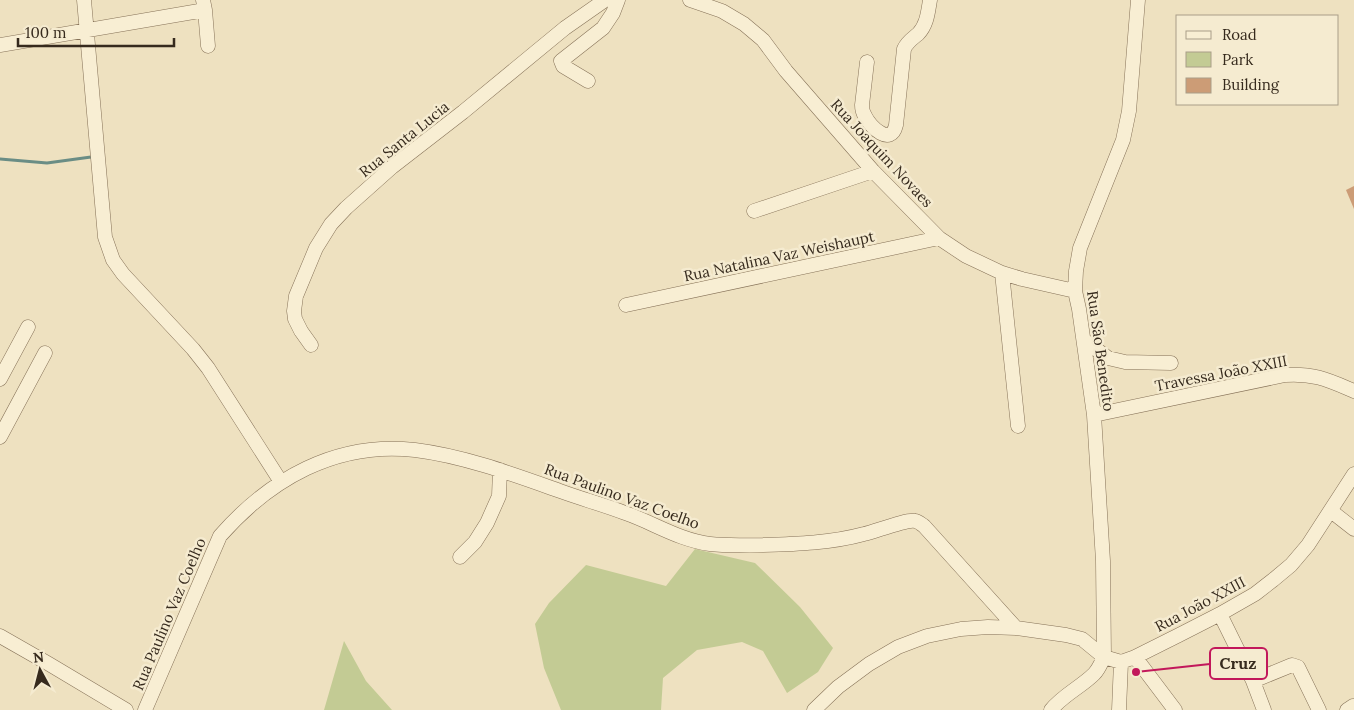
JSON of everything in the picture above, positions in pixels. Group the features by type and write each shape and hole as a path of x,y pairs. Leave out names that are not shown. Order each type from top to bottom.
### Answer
{"street":[{"path":"84,0 106,238 113,260 123,274 193,349 208,368 282,482"},
{"name":"Rua Santa Lucia","path":"311,345 295,320 296,296 316,248 331,224 392,167 566,28 605,0"},
{"path":"588,81 563,66 561,61 603,28 613,13 618,0"},
{"name":"Rua Joaquim Novaes","path":"690,0 722,11 744,24 762,40 873,171 939,238 966,256 1002,273 1074,291"},
{"path":"867,62 862,110 864,116 874,129 881,134 890,134 896,125 904,49 906,44 918,34 924,25 930,0"},
{"name":"Rua São Benedito","path":"1104,657 1103,561 1094,415 1079,309 1074,291 1080,248 1123,140 1129,111 1138,0"},
{"path":"0,45 87,30 204,5 208,46"},
{"path":"754,211 873,171"},
{"name":"Rua Natalina Vaz Weishaupt","path":"626,306 939,238"},
{"path":"1002,273 1018,426"},
{"path":"0,379 28,327"},
{"path":"1084,340 1108,358 1125,362 1171,363"},
{"path":"0,437 45,353"},
{"name":"Travessa João XXIII","path":"1094,415 1285,375 1298,374 1321,377 1354,391"},
{"name":"Rua Paulino Vaz Coelho","path":"145,710 220,536 236,518 282,482 303,469 328,459 359,452 415,450 500,470 626,513 688,540 710,544 800,543 847,539 914,520 924,526 1016,628"},
{"path":"460,557 474,542 487,523 499,496 500,470"},
{"name":"Rua João XXIII","path":"1121,662 1220,614 1255,594 1273,580 1291,565 1308,545 1354,474"},
{"path":"1331,511 1354,529"},
{"path":"1220,614 1253,681 1264,710"},
{"path":"814,710 838,686 869,664 898,647 927,636 988,626 1016,628 1082,639 1104,657 1121,662 1119,710"},
{"path":"0,636 126,710"},
{"path":"1051,710 1058,702 1093,675 1104,657"},
{"path":"1134,657 1174,710"},
{"path":"1253,681 1292,665 1295,666 1298,668 1319,710"}],"green space":[{"path":"695,549 755,563 800,607 833,648 818,672 787,693 763,651 742,642 697,650 663,678 661,710 561,710 544,668 535,624 549,603 586,565 666,586"},
{"path":"344,641 366,681 392,710 324,710"}],"building":[{"path":"1354,186 1354,209 1346,190"}],"waterway":[{"path":"0,159 47,163 91,157"}],"place":[{"name":"Cruz","path":"1136,672"}]}
